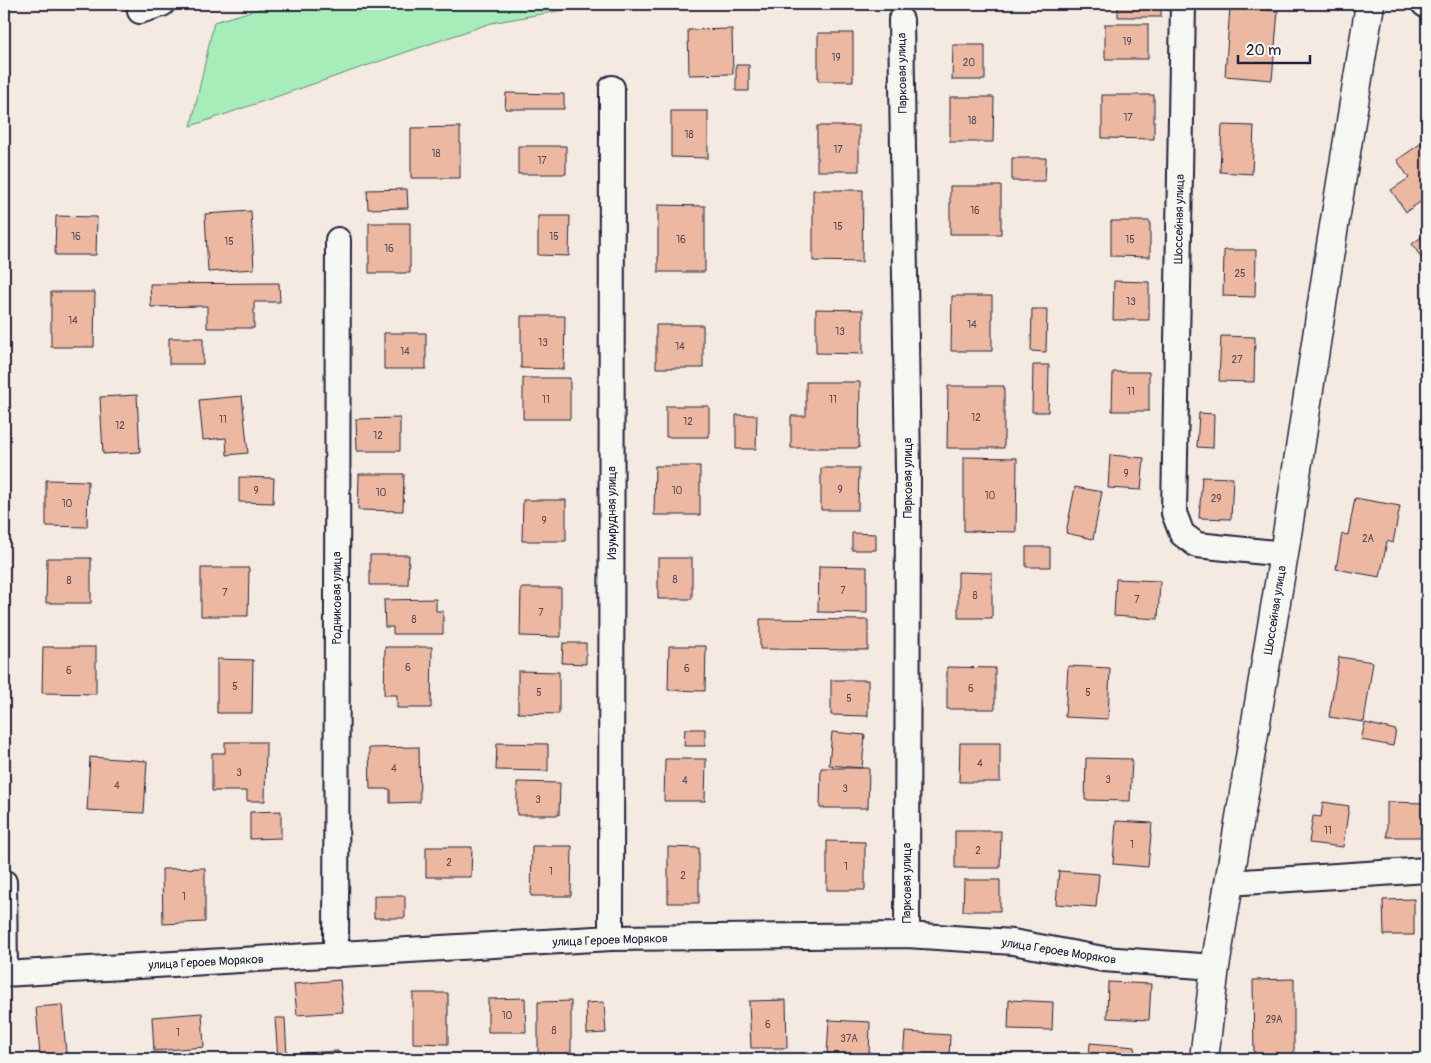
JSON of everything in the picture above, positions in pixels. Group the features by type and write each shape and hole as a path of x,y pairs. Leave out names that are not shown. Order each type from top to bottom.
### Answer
{"main road":[{"path":"1284,554 1370,4"},
{"name":"Шоссейная улица","path":"1204,1059 1215,968 1284,554"}],"street":[{"name":"Шоссейная улица","path":"1183,4 1174,513 1182,534 1197,545 1284,554"},
{"name":"Парковая улица","path":"901,20 908,469 907,935"},
{"name":"Изумрудная улица","path":"610,938 612,88"},
{"name":"Родниковая улица","path":"336,955 338,240"},
{"path":"1229,884 1427,870"},
{"path":"4,882 4,974"},
{"name":"улица Героев Моряков","path":"4,974 610,938 907,935 1014,942 1103,959 1215,968"}],"green space":[{"path":"276,4 597,4 491,23 191,126 214,22"}],"building":[{"path":"1118,4 1161,4 1161,17 1118,17"},
{"path":"1230,7 1278,11 1272,80 1225,76"},
{"path":"1105,24 1148,24 1148,59 1105,59"},
{"path":"732,29 733,74 689,75 688,30"},
{"path":"818,33 853,33 853,81 818,81"},
{"path":"953,45 985,45 985,80 952,80"},
{"path":"736,65 749,65 749,91 736,91"},
{"path":"506,93 564,94 564,109 505,109"},
{"path":"1102,95 1154,95 1154,139 1102,138"},
{"path":"950,97 994,97 993,142 950,142"},
{"path":"671,111 708,111 708,158 671,157"},
{"path":"1222,125 1254,126 1252,174 1220,172"},
{"path":"817,126 859,126 859,171 817,171"},
{"path":"460,127 460,178 411,178 411,128"},
{"path":"1426,140 1427,197 1406,212 1391,190 1409,178 1397,160"},
{"path":"518,146 566,146 566,174 518,174"},
{"path":"1012,158 1046,158 1045,181 1012,181"},
{"path":"950,186 1001,186 1001,234 950,234"},
{"path":"407,189 408,208 368,209 367,190"},
{"path":"813,190 863,190 862,262 813,261"},
{"path":"658,205 705,206 705,272 658,272"},
{"path":"251,211 254,269 208,272 205,214"},
{"path":"56,216 97,217 96,255 55,255"},
{"path":"538,216 570,216 569,256 538,255"},
{"path":"1111,221 1150,221 1150,257 1111,256"},
{"path":"369,223 410,223 410,273 369,273"},
{"path":"1427,233 1427,266 1412,244"},
{"path":"1224,250 1256,250 1255,297 1223,296"},
{"path":"1114,281 1149,282 1149,320 1113,320"},
{"path":"279,283 280,302 254,302 254,328 207,328 207,306 151,307 150,284"},
{"path":"51,292 95,292 94,347 51,347"},
{"path":"952,296 992,296 992,351 951,351"},
{"path":"816,309 863,310 863,354 816,353"},
{"path":"1032,309 1047,309 1046,352 1031,351"},
{"path":"521,316 565,316 564,369 521,368"},
{"path":"656,325 703,325 703,368 656,368"},
{"path":"384,333 426,333 426,369 384,369"},
{"path":"1221,336 1255,337 1254,382 1219,381"},
{"path":"169,338 203,338 203,364 169,364"},
{"path":"1033,365 1049,365 1048,412 1032,412"},
{"path":"1113,372 1149,372 1149,411 1112,411"},
{"path":"523,378 570,378 570,419 523,419"},
{"path":"806,382 860,382 859,448 791,448 791,416 806,416"},
{"path":"948,386 1004,386 1004,448 947,448"},
{"path":"137,395 140,452 103,454 100,397"},
{"path":"242,396 248,453 227,455 226,438 203,440 199,400"},
{"path":"666,406 709,406 709,437 666,437"},
{"path":"1199,413 1214,414 1213,448 1197,447"},
{"path":"736,415 757,415 756,449 736,449"},
{"path":"400,418 400,451 357,451 356,419"},
{"path":"1110,455 1144,458 1141,490 1108,488"},
{"path":"964,457 1017,458 1016,532 964,531"},
{"path":"655,466 700,466 700,515 654,515"},
{"path":"821,468 859,468 858,510 821,510"},
{"path":"359,474 404,474 403,511 358,510"},
{"path":"239,477 274,478 273,503 239,502"},
{"path":"1202,477 1233,478 1231,519 1199,518"},
{"path":"46,480 88,481 87,527 46,526"},
{"path":"1075,487 1102,492 1093,539 1066,533"},
{"path":"1355,498 1400,506 1393,543 1387,541 1380,577 1336,569 1342,534 1348,535"},
{"path":"523,500 566,500 566,541 522,541"},
{"path":"852,533 876,534 876,550 852,550"},
{"path":"1026,547 1050,547 1050,567 1026,567"},
{"path":"370,555 409,555 408,585 370,585"},
{"path":"47,558 91,558 91,603 46,603"},
{"path":"658,558 692,558 692,599 658,599"},
{"path":"819,566 867,567 867,613 818,612"},
{"path":"201,568 249,568 248,616 201,616"},
{"path":"958,572 992,573 992,618 958,618"},
{"path":"1116,579 1160,581 1158,619 1114,616"},
{"path":"521,588 561,588 561,637 520,636"},
{"path":"436,599 436,611 443,611 443,634 393,634 393,627 385,627 384,600"},
{"path":"760,619 868,620 868,650 760,649"},
{"path":"563,643 586,643 586,664 562,663"},
{"path":"669,646 706,646 705,691 668,690"},
{"path":"43,647 96,647 96,694 42,693"},
{"path":"385,647 432,647 431,708 397,708 397,695 384,695"},
{"path":"1339,657 1373,662 1364,722 1329,717"},
{"path":"217,659 253,660 252,713 217,713"},
{"path":"1068,666 1110,668 1108,719 1065,717"},
{"path":"947,667 995,668 995,709 947,709"},
{"path":"518,671 559,672 559,714 518,713"},
{"path":"831,680 868,680 868,716 831,715"},
{"path":"1365,723 1396,730 1393,746 1361,740"},
{"path":"685,729 705,729 705,746 684,746"},
{"path":"832,732 865,735 862,768 829,765"},
{"path":"225,742 266,742 265,801 247,801 247,791 212,791 212,753 225,753"},
{"path":"497,743 548,744 548,771 496,770"},
{"path":"960,743 1000,743 1000,782 959,782"},
{"path":"419,747 420,802 390,803 390,789 370,789 369,748"},
{"path":"90,757 147,761 144,813 87,810"},
{"path":"1086,758 1132,759 1130,801 1085,800"},
{"path":"665,759 706,759 705,801 664,801"},
{"path":"821,768 869,768 868,808 820,808"},
{"path":"517,782 560,783 559,815 517,815"},
{"path":"1323,802 1349,806 1343,847 1309,843 1313,816 1321,817"},
{"path":"1387,802 1427,803 1427,837 1387,837"},
{"path":"281,811 281,838 250,839 250,812"},
{"path":"1116,821 1152,823 1148,867 1113,864"},
{"path":"955,831 1001,831 1000,868 955,868"},
{"path":"827,841 865,842 865,890 827,890"},
{"path":"532,846 572,846 571,896 531,896"},
{"path":"426,847 472,847 471,877 426,877"},
{"path":"668,847 699,848 699,903 668,903"},
{"path":"205,868 205,922 163,924 162,869"},
{"path":"1059,871 1099,874 1096,907 1056,904"},
{"path":"964,880 1000,880 1000,911 963,911"},
{"path":"374,896 405,896 405,918 374,918"},
{"path":"1414,899 1414,935 1384,935 1383,900"},
{"path":"1294,979 1294,1059 1254,1059 1253,980"},
{"path":"340,980 343,1012 297,1015 294,984"},
{"path":"1108,982 1151,984 1149,1020 1107,1018"},
{"path":"413,993 448,993 448,1044 413,1043"},
{"path":"525,998 526,1032 488,1032 488,999"},
{"path":"786,1000 787,1048 751,1048 749,1001"},
{"path":"1009,1000 1053,1002 1052,1030 1008,1029"},
{"path":"571,1001 571,1059 538,1059 538,1002"},
{"path":"604,1002 606,1033 587,1034 586,1003"},
{"path":"62,1005 66,1053 40,1055 36,1007"},
{"path":"202,1013 204,1047 154,1051 152,1017"},
{"path":"275,1018 285,1018 287,1058 278,1059"},
{"path":"829,1020 870,1022 869,1057 827,1054"},
{"path":"905,1032 950,1035 949,1059 903,1059"},
{"path":"1090,1043 1135,1047 1134,1059 1089,1059"},
{"path":"338,1051 338,1059 305,1059 304,1053"}]}
